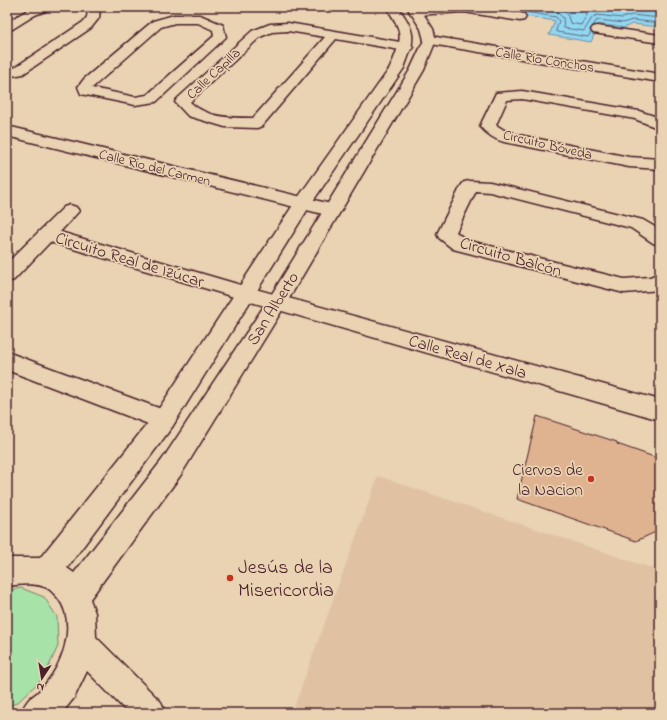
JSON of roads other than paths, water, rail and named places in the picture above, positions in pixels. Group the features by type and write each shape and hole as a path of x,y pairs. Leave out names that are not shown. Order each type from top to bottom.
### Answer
{"street":[{"path":"7,27 31,12 44,7"},
{"path":"8,73 18,71 87,25 93,18 94,9 91,7"},
{"name":"San Alberto","path":"46,573 164,420 244,293 397,68 406,47 408,35 401,19 392,7"},
{"path":"430,40 426,29 414,9 464,8 520,17"},
{"path":"200,19 219,28 220,36 151,99 135,101 86,91 85,87 88,82 157,24 174,19 200,19 210,11"},
{"name":"Calle Capilla","path":"270,28 294,28 334,34 257,123 226,122 193,113 182,102 256,34 270,28"},
{"path":"597,30 660,39"},
{"path":"334,34 406,47"},
{"name":"San Alberto","path":"74,596 171,468 277,302 331,210 417,70 430,40"},
{"name":"Calle Río Conchos","path":"430,40 660,78"},
{"name":"Circuito Bóveda","path":"660,124 639,115 522,95 501,96 488,126 504,137 629,162 660,164"},
{"name":"Calle Río del Carmen","path":"7,131 331,210"},
{"name":"Circuito Balcón","path":"660,239 637,224 490,187 470,186 446,234 460,245 624,286 655,284 660,280"},
{"path":"48,235 70,211"},
{"name":"Circuito Real de Izúcar","path":"7,275 48,235 277,302"},
{"name":"Calle Real de Xala","path":"277,302 660,410"},
{"path":"7,361 164,420"},
{"path":"7,572 27,570 46,573 62,582 74,596 81,617 81,643 74,666 60,690 38,713"},
{"path":"81,643 150,713"}],"water":[{"path":"471,7 660,7 660,27 632,24 624,28 599,24 591,42 549,35 555,21"}],"place":[{"name":"Ciervos de la Nacion","path":"591,479"},
{"name":"Jesús de la Misericordia","path":"230,578"}]}
